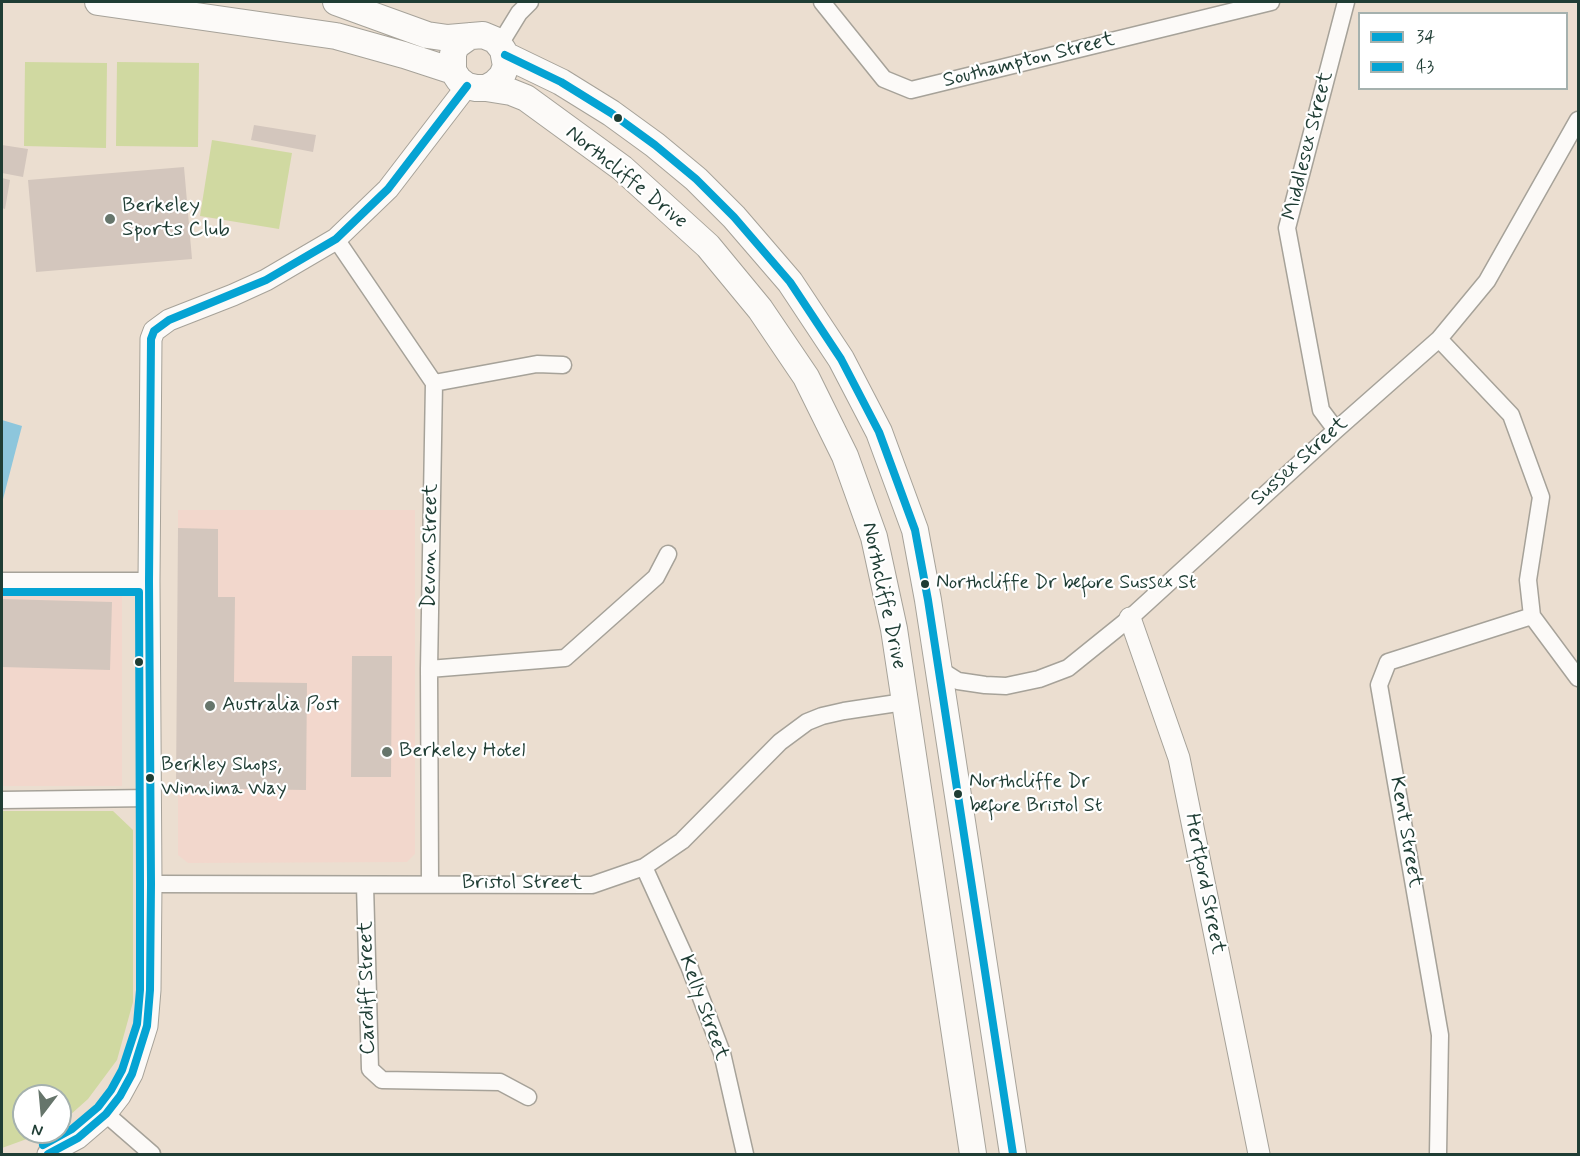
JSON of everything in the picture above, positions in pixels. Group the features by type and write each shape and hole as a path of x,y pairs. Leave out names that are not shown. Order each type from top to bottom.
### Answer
{"main road":[{"name":"Northcliffe Drive","path":"98,2 336,36 404,55 469,82 526,98 622,168 708,246 760,309 806,377 845,456 874,537 894,629 973,1155"},
{"path":"336,2 427,35 448,38 470,36 483,35 495,40 503,50 506,66 502,76 495,83 469,82 453,54 456,46 470,36"},
{"name":"Northcliffe Drive","path":"503,50 585,96 655,145 696,179 734,217 790,282 841,359 879,432 915,530 939,669 1013,1155"}],"street":[{"path":"503,50 519,13 530,2"},
{"name":"Southampton Street","path":"822,2 884,79 911,90 1271,2"},
{"name":"Middlesex Street","path":"1336,429 1321,410 1287,228 1346,2"},
{"path":"48,1155 78,1138 106,1114 120,1096 132,1074 147,1026 150,990 151,884 149,581 151,339 154,332 170,320 266,280 336,239 388,189 469,82"},
{"name":"Sussex Street","path":"939,669 958,681 985,685 1006,686 1040,679 1068,668 1130,618 1336,429 1439,339 1486,281 1578,120"},
{"path":"336,239 434,383 537,364 563,365"},
{"path":"1439,339 1511,415 1541,498 1528,580 1532,616 1578,678"},
{"name":"Devon Street","path":"430,883 429,669 434,383"},
{"path":"429,669 566,658 656,578 668,554"},
{"path":"2,581 149,581"},
{"name":"Kent Street","path":"1438,1155 1440,1035 1379,685 1388,662 1532,616"},
{"name":"Hertford Street","path":"1130,618 1179,758 1259,1155"},
{"name":"Bristol Street","path":"151,884 592,885 644,867 682,841 780,742 807,722 844,711 904,702"},
{"path":"2,800 151,798"},
{"name":"Kelly Street","path":"644,867 689,966 722,1053 745,1155"},
{"name":"Cardiff Street","path":"365,885 370,1069 382,1080 500,1082 528,1097"},
{"path":"106,1114 152,1155"}],"shaded area":[{"path":"178,510 415,510 415,854 407,862 188,863 178,855"},
{"path":"2,593 122,593 122,786 2,786"}],"green space":[{"path":"25,62 107,63 106,148 24,146"},
{"path":"117,62 199,63 198,147 116,146"},
{"path":"212,140 292,153 279,229 200,216"},
{"path":"2,811 113,811 133,830 133,1002 117,1060 88,1099 72,1113 72,1084 12,1084 13,1144 2,1148"}],"water":[{"path":"2,420 22,426 2,503"}],"building":[{"path":"254,125 316,135 313,152 251,140"},
{"path":"2,145 28,149 23,177 2,173"},
{"name":"Berkeley Sports Club","path":"184,167 192,259 36,272 28,180"},
{"path":"2,178 10,180 5,209 2,208"},
{"path":"178,528 218,529 218,597 235,597 234,682 307,683 306,790 176,788"},
{"path":"2,599 112,602 110,670 2,667"},
{"path":"352,656 392,656 391,777 351,777"}],"transit line":[{"name":"34","path":"505,55 561,82 611,113 696,179 734,217 790,282 841,359 879,432 915,530 928,600 1013,1154"},
{"name":"34","path":"48,1154 78,1138 106,1114 120,1096 132,1074 147,1026 150,990 151,884 149,581 151,339 154,331 169,320 266,280 336,239 388,189 467,86"},
{"name":"43","path":"2,592 139,592 140,990 137,1024 122,1070 98,1107 72,1129 43,1145"}],"place":[{"name":"Berkeley Sports Club","path":"110,219"},
{"name":"Northcliffe Dr before Sussex St","path":"925,584"},
{"name":"Australia Post","path":"210,706"},
{"name":"Berkeley Hotel","path":"387,752"},
{"name":"Berkley Shops, Winnima Way","path":"150,778"},
{"name":"Northcliffe Dr before Bristol St","path":"958,794"}]}
